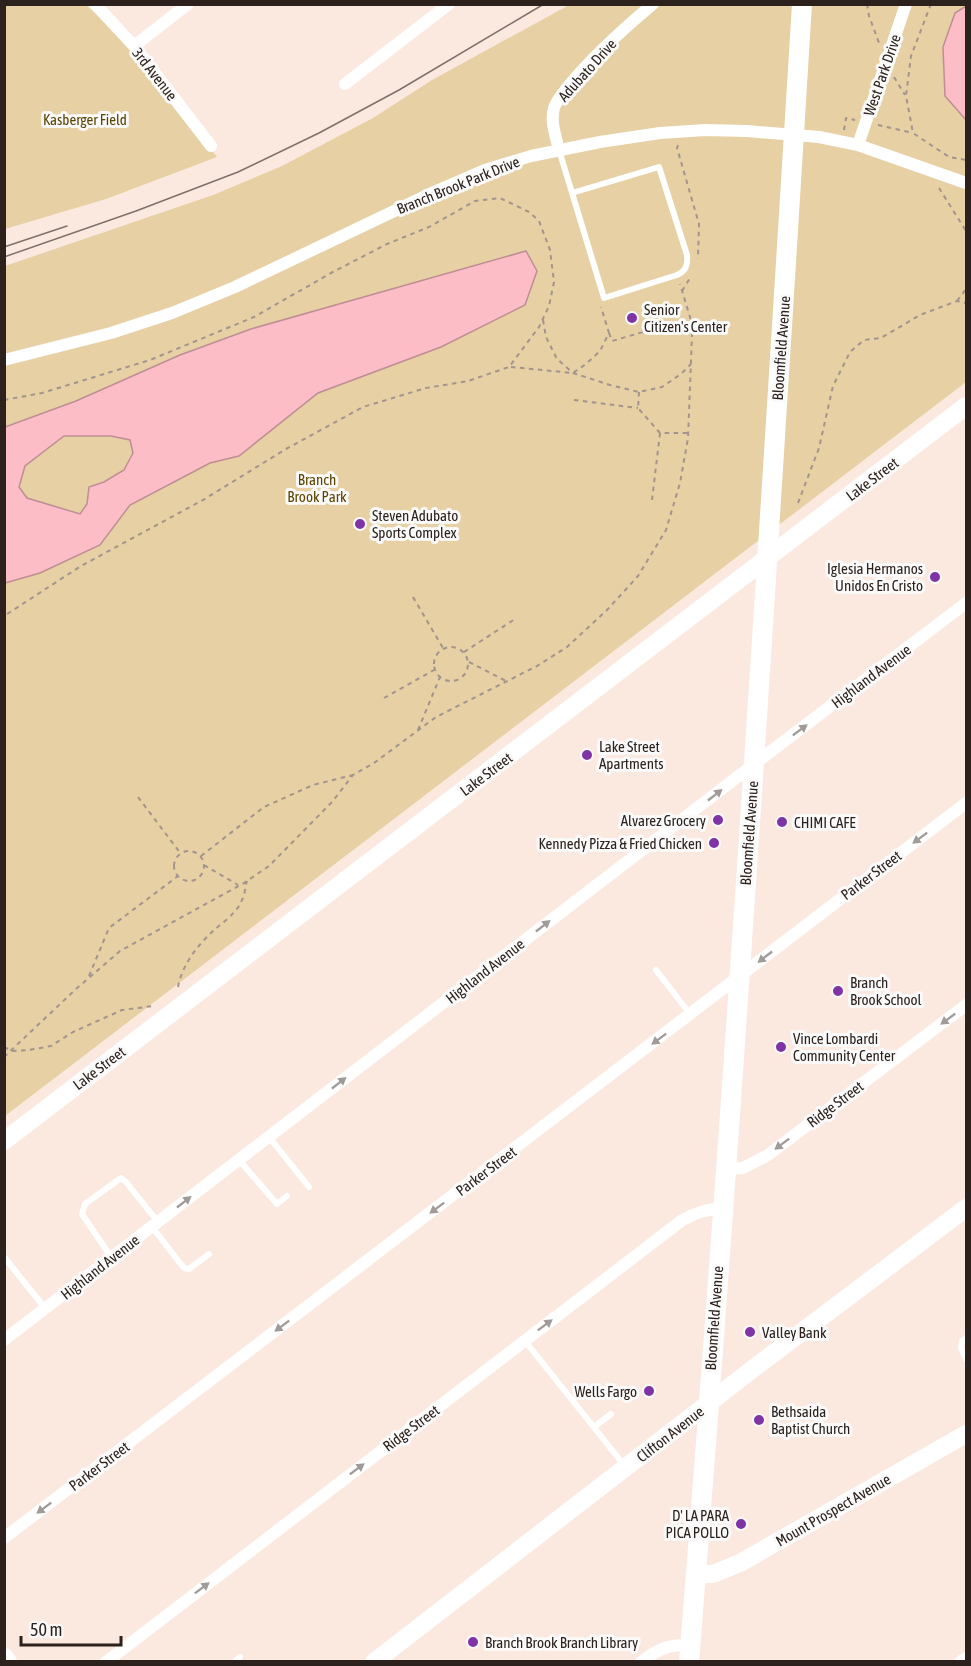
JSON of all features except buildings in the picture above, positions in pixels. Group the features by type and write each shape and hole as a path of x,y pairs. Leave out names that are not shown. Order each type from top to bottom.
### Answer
{"main road":[{"name":"Bloomfield Avenue","path":"689,1653 726,1169 768,558 802,4"}],"street":[{"name":"3rd Avenue","path":"95,4 134,46 211,146"},
{"path":"134,46 188,4"},
{"name":"Adubato Drive","path":"559,150 552,120 555,105 585,68 653,4"},
{"name":"West Park Drive","path":"858,145 906,4"},
{"path":"345,84 442,6"},
{"name":"Branch Brook Park Drive","path":"4,360 111,333 172,313 235,287 467,178 517,159 559,150 682,131 765,132 819,137 858,145 966,183"},
{"name":"Lake Street","path":"4,1140 966,406"},
{"name":"Highland Avenue","path":"4,1340 966,603"},
{"name":"Parker Street","path":"4,1538 966,803"},
{"name":"Ridge Street","path":"726,1169 743,1168 768,1155 966,1005"},
{"name":"Clifton Avenue","path":"374,1662 966,1208"},
{"name":"Ridge Street","path":"106,1662 681,1221 704,1210 723,1209"},
{"name":"Mount Prospect Avenue","path":"696,1574 712,1574 730,1568 966,1434"},
{"path":"641,1662 670,1645 689,1653"},
{"path":"960,1662 966,1658"}],"lane":[{"path":"559,150 572,193 604,298 677,275 685,270 687,260 659,167 572,193"},
{"path":"656,970 690,1015"},
{"path":"269,1137 309,1187"},
{"path":"239,1160 277,1204 288,1196"},
{"path":"112,1258 82,1214 85,1204 121,1178 126,1182 184,1268 189,1269 209,1254"},
{"path":"4,1257 45,1308"},
{"path":"966,1338 962,1341 961,1348 966,1359"},
{"path":"525,1341 626,1468"},
{"path":"594,1427 611,1414"}],"path":[{"path":"867,4 879,45"},
{"path":"931,4 911,56 906,96 913,134 949,157 966,160"},
{"path":"892,75 906,96"},
{"path":"682,131 677,148 698,217 700,232 696,267"},
{"path":"938,188 966,231"},
{"path":"4,400 42,393 150,360 254,317 331,273 387,244 429,227 475,201 501,198 529,212 539,221 550,250 554,282 549,306 543,318 509,367"},
{"path":"201,856 264,807 313,785 353,775 374,763 436,717 537,666 567,647 608,610 638,576 666,530 680,483 688,433 692,326 677,275"},
{"path":"682,291 692,275"},
{"path":"798,503 819,448 833,386 850,352 864,340 881,338 920,315 957,301 966,289"},
{"path":"957,301 966,303"},
{"path":"601,307 612,341 657,328"},
{"path":"543,318 546,337 557,359 573,373"},
{"path":"573,373 600,351 609,333"},
{"path":"4,616 81,566 203,500 286,449 363,407 426,388 468,381 509,367 573,373 610,386 639,392 662,387 691,364"},
{"path":"638,408 639,392"},
{"path":"574,400 638,408 660,433 652,500"},
{"path":"660,433 688,433"},
{"path":"413,597 443,648"},
{"path":"464,652 515,620"},
{"path":"469,662 462,678 451,681 440,677 434,662 435,656 443,648 455,646 464,652 469,662 507,681"},
{"path":"384,698 435,669"},
{"path":"418,731 440,677"},
{"path":"4,1057 120,951 270,866 332,802 353,775"},
{"path":"138,797 181,854"},
{"path":"192,852 201,856 204,865 202,874 195,880 186,881 178,876 175,863 181,854 192,852"},
{"path":"204,865 238,886"},
{"path":"88,978 109,928 178,876"},
{"path":"178,988 180,976 187,961 211,933 230,916 242,900 247,881"},
{"path":"4,1047 12,1051 51,1046 73,1032 122,1010 154,1006"}],"green space":[{"name":"Kasberger Field","path":"4,5 86,5 132,47 217,157 106,199 5,229"},
{"name":"Branch Brook Park","path":"569,5 966,5 966,382 5,1116 5,266 213,195 282,166 373,118 432,80"}],"shaded area":[{"path":"966,6 966,120 945,96 943,47 955,13"},
{"path":"526,251 537,271 525,305 441,347 318,393 239,456 210,463 130,505 100,545 40,573 5,583 5,427 76,401 180,355 251,329","holes":["64,436 111,436 130,440 133,453 124,470 104,482 89,487 87,504 80,514 27,498 19,487 25,466"]}],"tram line":[{"path":"4,257 136,211 238,172 319,133 399,90 544,4"},
{"path":"4,247 67,226"}],"place":[{"name":"Senior Citizen's Center","path":"632,318"},
{"name":"Steven Adubato Sports Complex","path":"360,524"},
{"name":"Iglesia Hermanos Unidos En Cristo","path":"935,577"},
{"name":"Lake Street Apartments","path":"587,755"},
{"name":"Alvarez Grocery","path":"718,820"},
{"name":"CHIMI CAFE","path":"782,822"},
{"name":"Kennedy Pizza & Fried Chicken","path":"714,843"},
{"name":"Branch Brook School","path":"838,991"},
{"name":"Vince Lombardi Community Center","path":"781,1047"},
{"name":"Valley Bank","path":"750,1332"},
{"name":"Wells Fargo","path":"649,1391"},
{"name":"Bethsaida Baptist Church","path":"759,1420"},
{"name":"D' LA PARA PICA POLLO","path":"741,1524"},
{"name":"Branch Brook Branch Library","path":"473,1642"}]}
